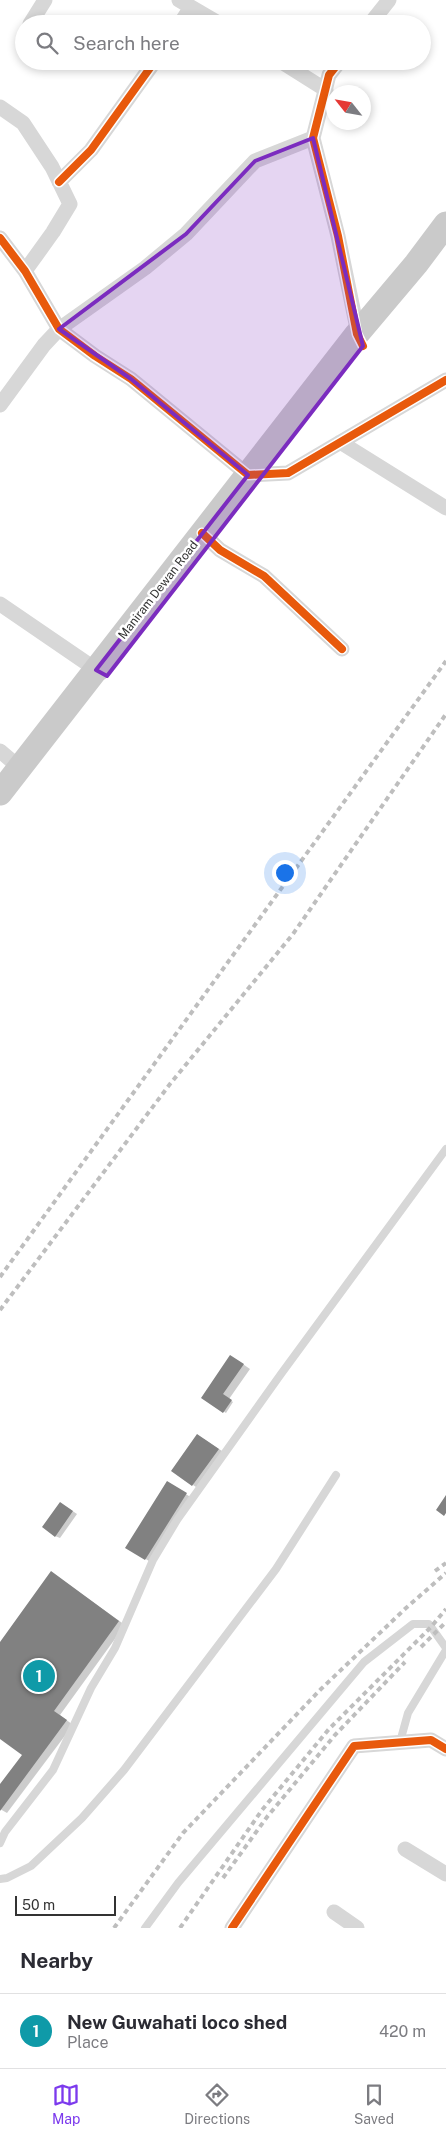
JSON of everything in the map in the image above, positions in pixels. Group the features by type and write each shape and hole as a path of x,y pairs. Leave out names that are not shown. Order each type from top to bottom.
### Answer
{"main road":[{"name":"Maniram Dewan Road","path":"0,811 101,673 360,340 446,224"},
{"name":"Maniram Dewan Road","path":"360,340 446,244"},
{"name":"Maniram Dewan Road","path":"0,792 101,673"}],"street":[{"path":"36,15 45,0"},
{"path":"377,15 389,0"},
{"path":"185,3 205,15"},
{"path":"59,182 91,150 149,70"},
{"path":"294,70 326,90 313,138 338,236 360,340"},
{"path":"327,85 329,75 333,70"},
{"path":"0,107 23,123 52,167 70,204 53,232 24,271"},
{"path":"0,405 44,345 59,328 145,268 186,234 255,161 313,138"},
{"path":"0,238 24,271 59,328 256,475 288,473 446,380"},
{"path":"340,442 446,508"},
{"path":"206,537 220,550 264,576 342,649"},
{"path":"0,604 101,673"},
{"path":"0,751 20,768"},
{"path":"232,1928 354,1746 431,1740 446,1749"},
{"path":"405,1849 446,1874"},
{"path":"334,1912 357,1928"}],"lane":[{"path":"0,1842 5,1832 53,1770 91,1688 114,1648 153,1560 177,1520 446,1149"},
{"path":"0,1879 7,1878 30,1866 82,1818 124,1770 276,1569 336,1475"},
{"path":"145,1928 178,1883 364,1662 413,1624 429,1624 446,1649 408,1713 400,1742"}],"highlighted area":[{"path":"313,138 363,346 107,676 96,670 248,475 131,379 59,329 186,234 255,161"}],"building":[{"path":"230,1355 244,1364 223,1394 232,1400 223,1413 201,1398"},
{"path":"197,1434 219,1449 192,1486 171,1471"},
{"path":"167,1481 187,1493 145,1560 125,1548"},
{"path":"446,1495 446,1513 444,1516 436,1510"},
{"path":"60,1502 73,1511 55,1537 42,1527"},
{"path":"51,1571 119,1621 54,1711 67,1720 0,1811 0,1784 22,1755 0,1739 0,1642"}],"railway":[{"path":"0,1277 446,661"},
{"path":"0,1310 170,1084 293,934 446,714"},
{"path":"435,1571 446,1563"},
{"path":"114,1928 183,1833 321,1689 406,1608 446,1573"},
{"path":"180,1928 262,1810 329,1729 431,1627 446,1609"},
{"path":"421,1647 446,1622"},
{"path":"223,1878 267,1817 335,1735 405,1662"}],"cycle path":[{"path":"59,182 91,150 149,70"},
{"path":"333,70 329,75 313,138 338,236 357,334 363,346"},
{"path":"0,238 25,271 59,329 95,356 131,379 248,475 288,473 446,380"},
{"path":"202,533 220,550 264,576 342,649"},
{"path":"232,1928 354,1746 431,1740 446,1749"}],"place":[{"name":"New Guwahati loco shed","path":"39,1676"}]}
